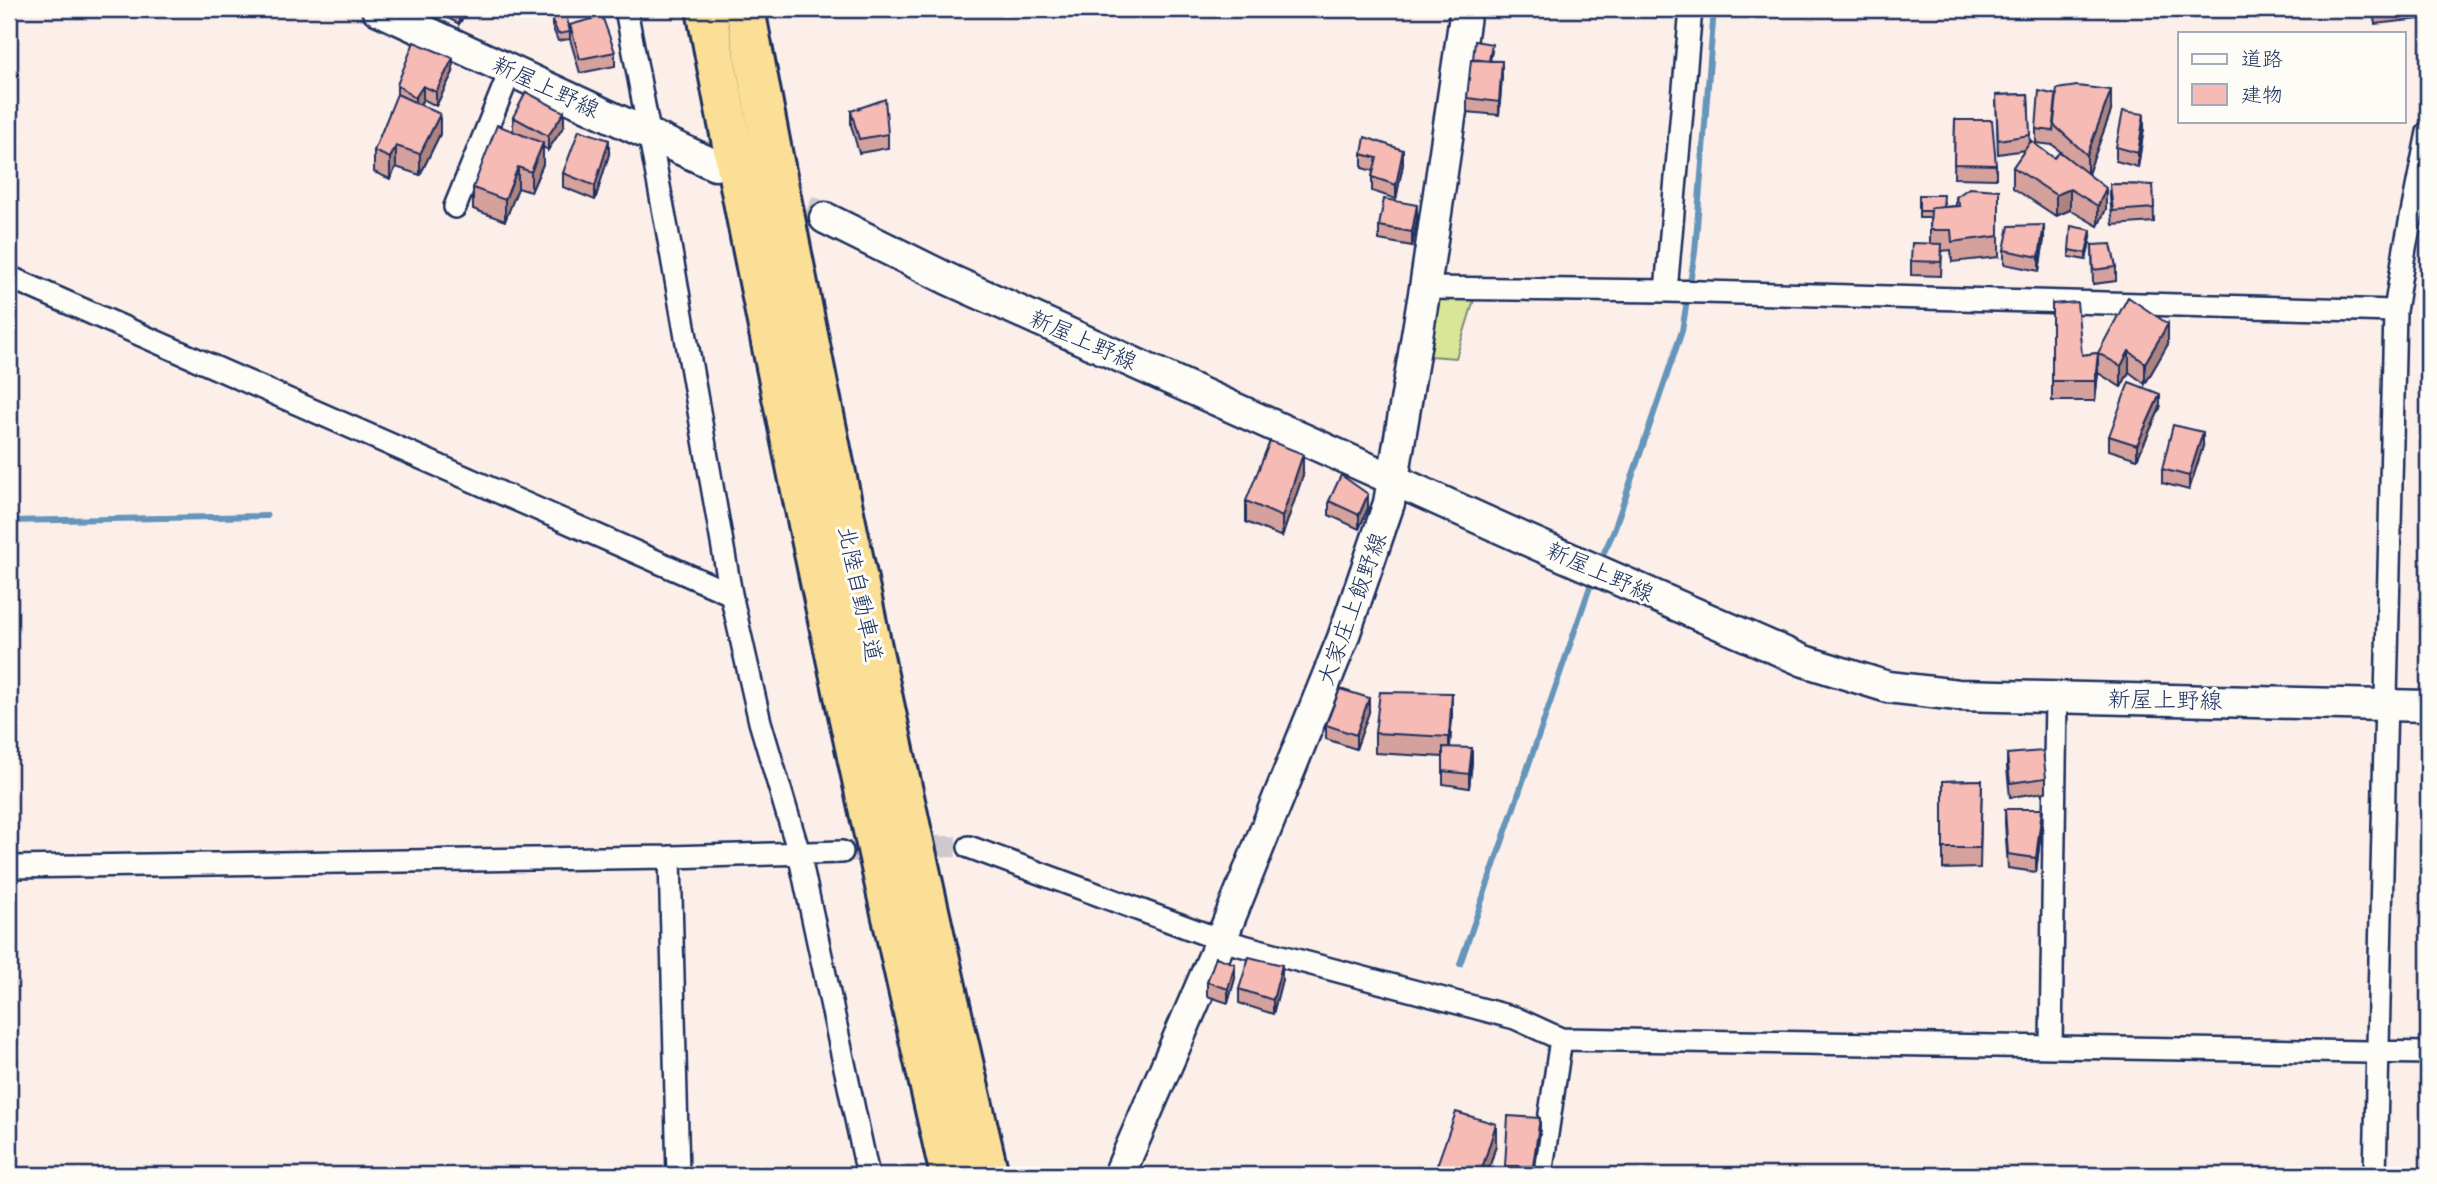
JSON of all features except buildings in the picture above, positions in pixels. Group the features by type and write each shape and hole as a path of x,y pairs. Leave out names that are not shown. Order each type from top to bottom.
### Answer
{"highway":[{"name":"北陸自動車道","path":"706,9 755,267 818,570 950,1175"},
{"name":"北陸自動車道","path":"745,9 853,561 908,822 989,1175"}],"main road":[{"name":"新屋上野線","path":"377,9 411,15 509,70 715,165"},
{"name":"大家庄上飯野線","path":"1119,1175 1221,940 1347,628 1389,503 1426,288 1466,9"},
{"name":"新屋上野線","path":"825,218 950,280 1525,539 1804,661 1888,687 1958,695 2428,706"}],"street":[{"path":"625,9 731,594 760,722 799,853 868,1175"},
{"path":"1666,291 1692,9"},
{"path":"455,207 509,70"},
{"path":"2375,1175 2395,310 2428,132"},
{"path":"9,277 731,594"},
{"path":"1426,288 1666,291 2395,310"},
{"path":"2050,1046 2056,697"},
{"path":"969,847 1221,940 1515,1018 1561,1039 2428,1053"},
{"path":"9,867 842,852"},
{"path":"670,857 678,1175"},
{"path":"1541,1175 1561,1039"}],"green space":[{"path":"1438,298 1474,300 1456,358 1430,356"}],"waterway":[{"path":"1600,561 1613,533 1682,331 1695,252 1714,9"},
{"path":"9,521 267,516"},
{"path":"1460,964 1593,578"}],"tunnel":[{"path":"766,190 825,218"},
{"path":"842,852 919,846 969,847"}]}
